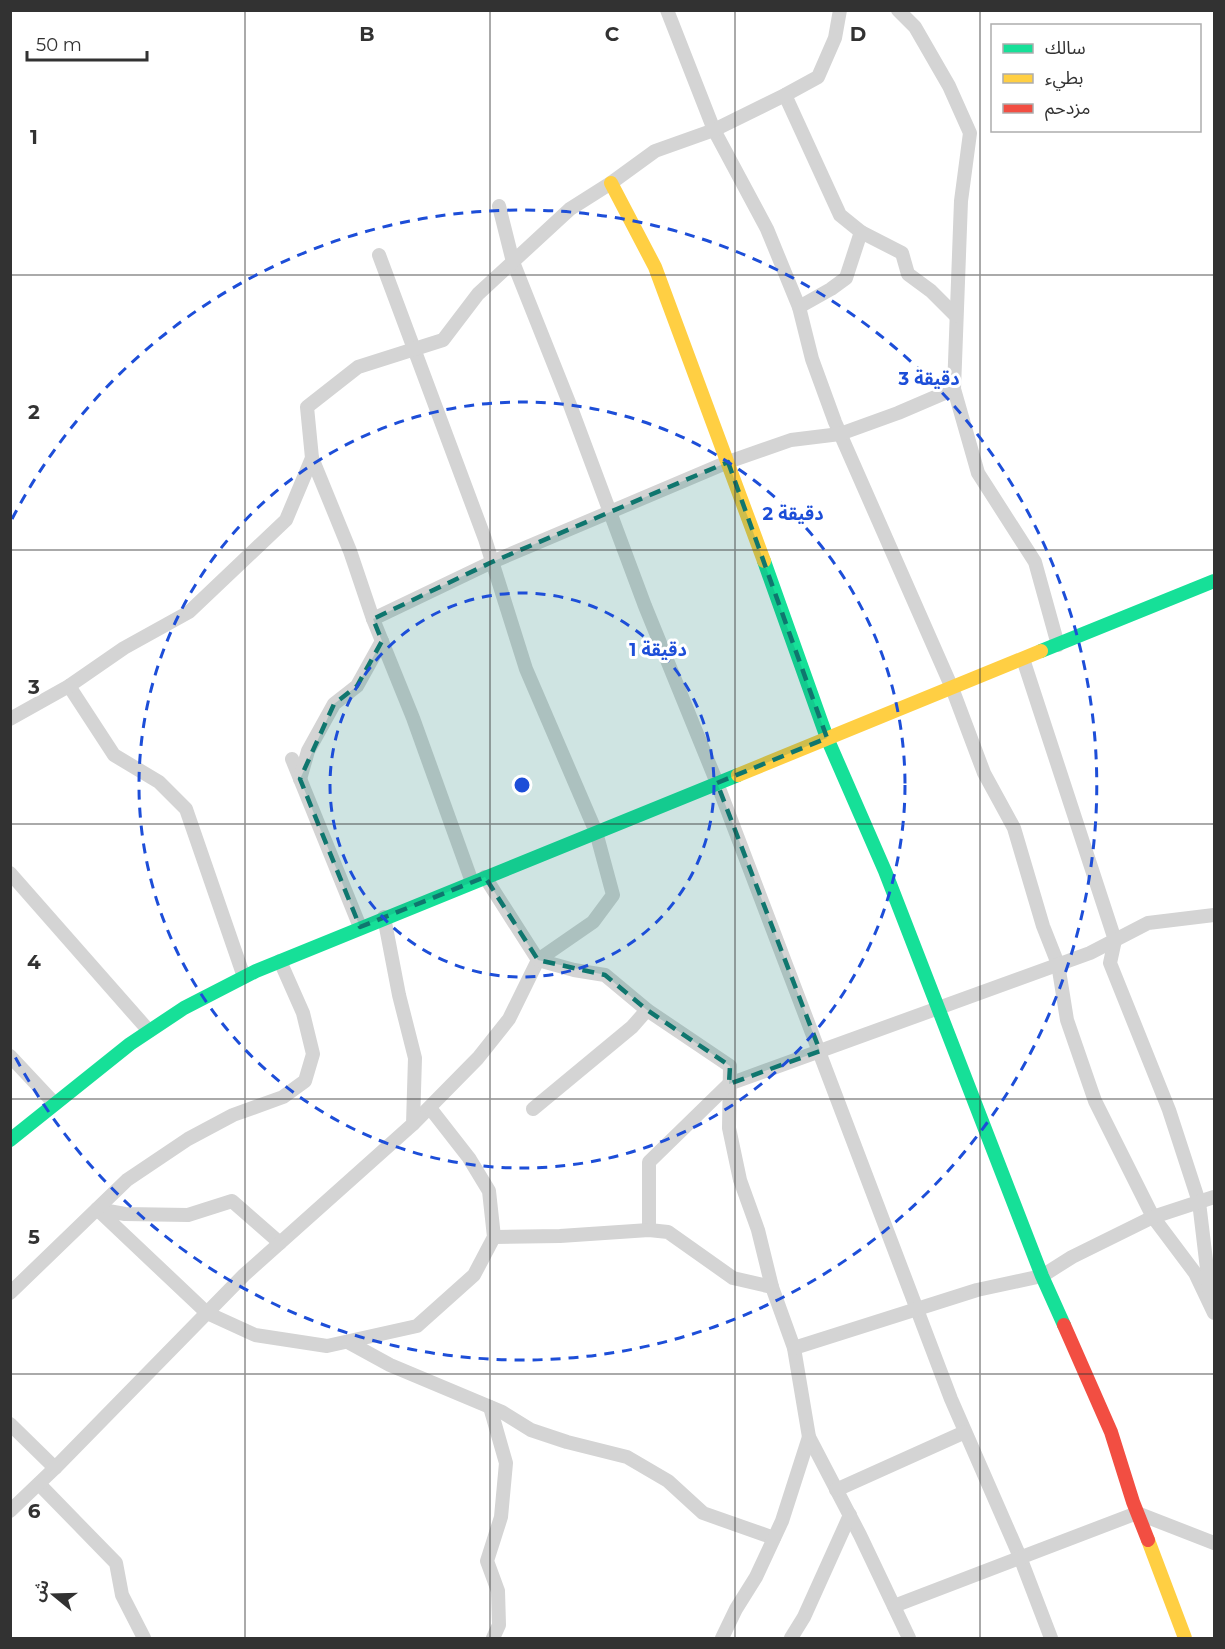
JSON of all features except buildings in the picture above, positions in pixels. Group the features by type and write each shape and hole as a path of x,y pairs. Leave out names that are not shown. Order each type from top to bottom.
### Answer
{"street":[{"path":"667,10 714,130 767,228 799,307 812,359 840,434 952,688 984,773 1014,828 1043,926 1058,964 1067,1020 1095,1101 1152,1216 1195,1273 1213,1310"},
{"path":"840,10 835,38 818,77 714,130 655,151 570,209 478,294 443,339 358,367 307,407 312,458 350,551 373,619 478,879 538,960 574,970 605,975 647,1010 730,1066 729,1128 738,1170 758,1230 772,1287 794,1348 809,1437 850,1515 909,1638"},
{"path":"898,10 915,27 949,86 970,133 961,201 954,389 978,473 1035,562 1058,645"},
{"path":"785,95 840,215 861,232 902,254 908,274 931,291 956,316"},
{"path":"611,183 655,267 827,738 885,871 1042,1276 1111,1432 1137,1513 1185,1638"},
{"path":"499,206 513,262 645,606 717,783 917,1310 1051,1638"},
{"path":"799,307 846,278 861,232"},
{"path":"10,1511 244,1275 430,1108 478,1058 509,1018 538,960 593,922 613,895 596,832 526,669 492,562 379,255"},
{"path":"373,619 492,562 728,462 791,440 840,434 954,389"},
{"path":"10,719 69,686 124,648 189,612 286,520 312,458"},
{"path":"10,1140 130,1044 184,1008 244,977 384,917 1215,581"},
{"path":"300,779 309,751 334,704 357,686 382,641"},
{"path":"1023,659 1115,940 1110,963 1168,1110 1199,1202 1213,1310"},
{"path":"69,686 114,755 159,782 186,809 244,977"},
{"path":"292,759 360,927"},
{"path":"10,873 149,1031"},
{"path":"649,1230 649,1162 729,1084 1090,953 1148,923 1215,915"},
{"path":"384,917 399,995 415,1058 413,1124"},
{"path":"10,1293 127,1180 188,1139 233,1115 283,1097 305,1081 313,1054 303,1013 280,961"},
{"path":"533,1109 632,1028 647,1010"},
{"path":"10,1056 55,1104"},
{"path":"97,1209 207,1313 255,1335 327,1346 417,1326 474,1275 494,1237 489,1191 469,1158 430,1108"},
{"path":"794,1348 977,1290 1042,1276 1072,1257 1152,1216 1215,1197"},
{"path":"97,1209 125,1214 188,1215 232,1201 280,1243"},
{"path":"494,1237 560,1236 649,1230 668,1232 733,1278 772,1287"},
{"path":"348,1342 390,1365 490,1407 531,1430 567,1442 627,1457 669,1481 703,1513 774,1538"},
{"path":"490,1407 506,1463 501,1517 487,1561 498,1591 499,1625 493,1638"},
{"path":"10,1424 55,1468"},
{"path":"836,1490 965,1432"},
{"path":"722,1638 736,1609 756,1577 782,1521 809,1437"},
{"path":"39,1484 116,1563 122,1595 144,1638"},
{"path":"894,1606 1137,1513 1215,1543"},
{"path":"791,1638 804,1617 850,1515"}],"highlighted area":[{"path":"728,462 827,738 717,783 820,1051 729,1084 730,1066 647,1010 605,975 538,960 485,877 360,927 300,779 334,704 357,686 382,641 373,619 492,562"}],"traffic: fast":[{"path":"764,561 827,738 885,871 1042,1276 1064,1325"},
{"path":"1041,651 1214,581"},
{"path":"10,1140 130,1044 184,1008 256,971 738,775"}],"traffic: slow":[{"path":"611,183 655,267 764,561"},
{"path":"738,775 1041,651"},
{"path":"1148,1540 1185,1638"}],"traffic: jam":[{"path":"1064,1325 1111,1432 1133,1502 1148,1540"}]}
